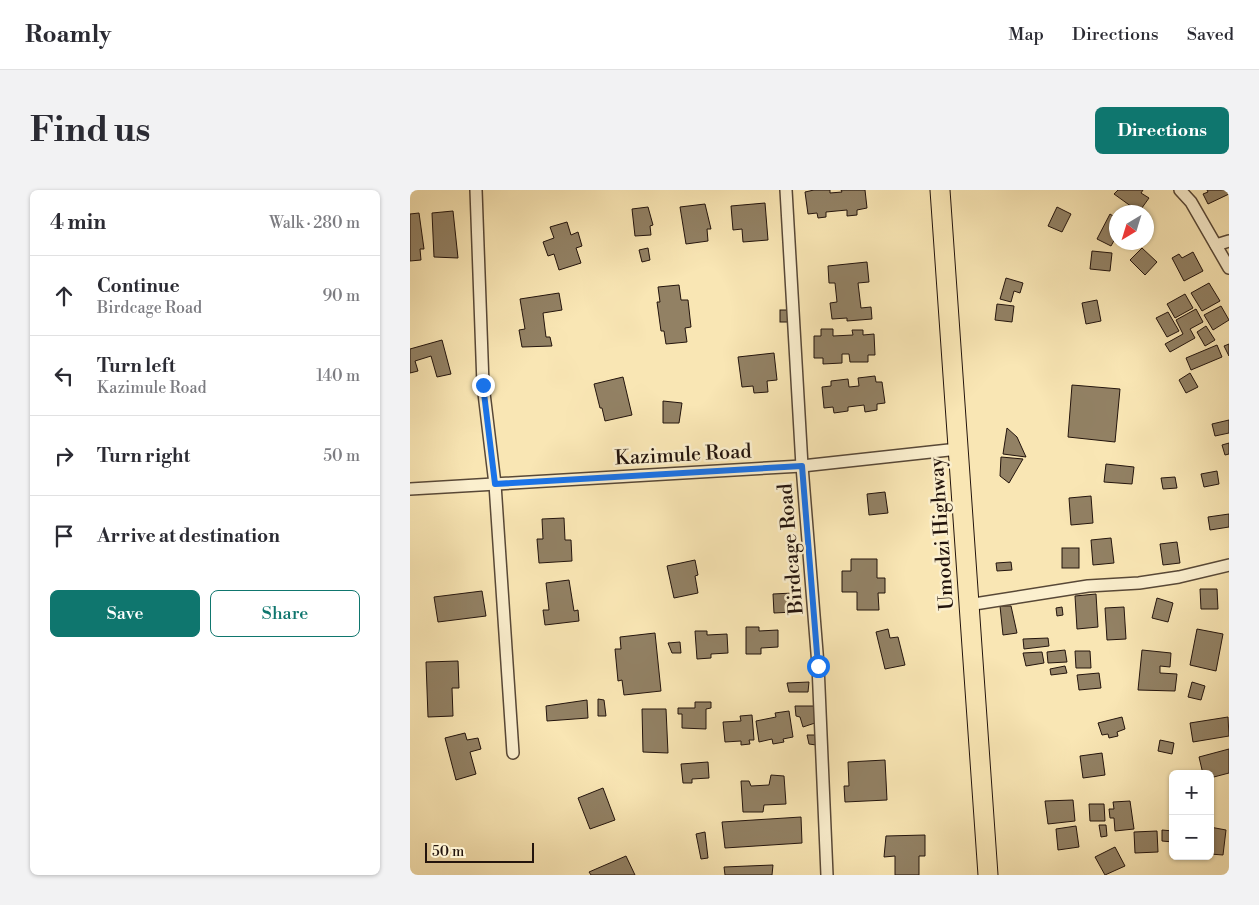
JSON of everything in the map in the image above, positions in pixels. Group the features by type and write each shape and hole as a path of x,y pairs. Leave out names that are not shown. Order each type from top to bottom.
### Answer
{"highway":[{"name":"Umodzi Highway","path":"940,190 988,875"}],"street":[{"path":"476,190 483,385 495,484 513,753"},
{"name":"Birdcage Road","path":"786,190 802,466 818,666 827,875"},
{"path":"1180,190 1191,202 1229,268"},
{"path":"1216,245 1229,241"},
{"name":"Kazimule Road","path":"410,489 802,466 958,450"},
{"path":"968,605 1088,586 1179,578 1229,566"}],"building":[{"path":"830,190 830,193 842,192 841,190 865,190 867,208 857,210 857,215 847,216 847,210 826,212 826,217 818,218 817,213 808,214 805,192"},
{"path":"1118,190 1143,190 1141,193 1149,198 1144,205 1129,205 1114,194"},
{"path":"1207,190 1229,190 1229,194 1208,204 1203,194 1208,192"},
{"path":"765,203 768,240 743,242 742,229 733,230 731,206"},
{"path":"705,204 711,229 707,229 708,241 686,244 680,207"},
{"path":"648,207 653,225 650,226 651,235 635,236 632,209"},
{"path":"1057,207 1071,214 1062,232 1048,226"},
{"path":"453,211 458,258 434,257 432,213"},
{"path":"419,213 424,249 420,249 421,260 410,261 410,214"},
{"path":"1109,216 1109,245 1097,239"},
{"path":"567,222 571,235 578,232 582,246 576,248 581,263 559,270 554,254 548,256 543,242 554,238 550,227"},
{"path":"648,248 650,260 642,262 639,250"},
{"path":"1140,250 1144,250 1157,262 1145,275 1130,260"},
{"path":"1092,251 1112,253 1110,271 1090,269"},
{"path":"1193,252 1203,271 1184,281 1172,258 1179,254 1182,258"},
{"path":"867,262 869,282 858,283 861,308 871,307 872,319 847,321 847,318 832,319 830,303 837,302 835,283 829,283 828,266"},
{"path":"1006,278 1023,283 1020,293 1014,291 1011,302 1000,299"},
{"path":"1209,283 1220,301 1202,311 1191,293"},
{"path":"679,285 681,300 688,300 691,327 685,328 687,342 666,344 664,331 661,331 657,302 660,302 658,287"},
{"path":"559,293 562,310 543,313 546,337 550,337 552,346 522,347 519,330 525,329 520,299"},
{"path":"1185,294 1193,308 1175,318 1167,304"},
{"path":"1097,300 1101,321 1086,324 1082,303"},
{"path":"997,304 1014,306 1012,322 995,320"},
{"path":"1221,306 1229,320 1213,330 1204,315"},
{"path":"1196,309 1203,322 1190,329 1195,338 1170,352 1165,344 1183,334 1176,320"},
{"path":"780,310 788,310 788,322 780,322"},
{"path":"1168,312 1179,331 1167,337 1156,318"},
{"path":"1206,326 1215,340 1205,346 1197,332"},
{"path":"821,329 833,329 833,336 853,335 852,330 863,330 863,335 874,334 875,355 868,355 868,362 850,362 849,354 842,354 842,363 823,364 823,358 814,358 814,336 821,336"},
{"path":"442,340 451,374 437,377 431,356 415,361 418,371 410,373 410,349"},
{"path":"1229,344 1229,356 1224,346"},
{"path":"1217,345 1222,357 1191,370 1186,358"},
{"path":"774,353 777,380 767,381 768,392 754,393 753,386 742,387 738,357"},
{"path":"1190,373 1198,387 1186,393 1179,380"},
{"path":"875,376 876,382 882,382 885,403 877,404 877,410 865,412 864,405 848,407 848,411 834,413 833,407 824,408 822,387 831,386 831,381 848,379 849,387 859,386 858,378"},
{"path":"623,377 632,415 605,421 594,384"},
{"path":"1072,385 1120,389 1115,442 1068,437"},
{"path":"663,401 682,403 679,423 663,423"},
{"path":"1229,420 1229,433 1215,436 1212,424"},
{"path":"1007,428 1017,437 1026,457 1003,454"},
{"path":"1229,443 1229,454 1225,455 1222,445"},
{"path":"1001,457 1023,459 1009,483 1000,476"},
{"path":"1106,464 1134,467 1132,484 1104,482"},
{"path":"1217,471 1219,484 1204,487 1201,474"},
{"path":"1175,477 1177,488 1163,489 1161,478"},
{"path":"885,492 888,513 869,515 867,494"},
{"path":"1091,496 1093,523 1071,525 1069,498"},
{"path":"1229,514 1229,527 1210,530 1208,517"},
{"path":"564,518 565,540 571,540 572,561 539,563 537,539 543,539 542,519"},
{"path":"1111,538 1114,563 1093,565 1091,540"},
{"path":"1177,542 1180,563 1163,565 1160,544"},
{"path":"1062,548 1079,548 1079,568 1062,568"},
{"path":"851,559 877,559 877,578 885,578 885,593 878,593 879,610 857,610 857,592 842,592 842,571 851,571"},
{"path":"695,560 698,575 695,576 698,593 674,598 667,566"},
{"path":"1011,562 1012,570 997,571 996,563"},
{"path":"569,580 574,611 578,610 579,621 545,625 543,610 549,610 546,583"},
{"path":"1200,589 1217,589 1218,609 1201,609"},
{"path":"482,591 486,616 438,622 434,597"},
{"path":"793,593 794,612 774,613 773,594"},
{"path":"1096,594 1098,627 1077,629 1075,596"},
{"path":"1157,598 1173,603 1168,622 1152,618"},
{"path":"1000,606 1011,606 1017,633 1003,635"},
{"path":"1062,607 1063,615 1057,616 1056,608"},
{"path":"1124,607 1126,639 1107,640 1105,608"},
{"path":"746,627 759,627 759,631 778,630 778,647 761,648 761,654 746,654"},
{"path":"888,629 890,638 898,637 905,665 885,669 876,632"},
{"path":"1197,629 1223,634 1216,671 1190,665"},
{"path":"695,631 707,631 707,635 727,634 728,653 711,654 711,658 697,659"},
{"path":"655,633 661,691 624,695 622,680 618,681 615,649 621,649 620,637"},
{"path":"1048,638 1049,646 1024,649 1023,639"},
{"path":"680,642 681,653 672,653 668,643"},
{"path":"1065,650 1067,662 1048,663 1047,652"},
{"path":"1142,650 1171,653 1170,667 1160,666 1160,673 1177,674 1175,691 1138,690"},
{"path":"1075,651 1090,651 1091,668 1076,668"},
{"path":"1042,652 1044,663 1026,666 1023,653"},
{"path":"458,661 459,688 452,688 453,716 428,717 426,662"},
{"path":"1065,666 1067,673 1051,675 1050,669"},
{"path":"1099,673 1101,688 1079,690 1077,675"},
{"path":"809,682 808,692 789,692 787,683"},
{"path":"1192,682 1205,686 1201,700 1188,697"},
{"path":"598,699 604,700 606,716 598,716"},
{"path":"587,700 588,718 547,721 546,706"},
{"path":"695,702 711,702 711,708 706,709 706,729 682,728 682,714 678,714 678,708 695,708"},
{"path":"795,706 814,706 815,723 803,727 800,717 796,716"},
{"path":"642,709 666,709 668,753 643,752"},
{"path":"789,711 793,737 783,739 784,742 773,744 772,739 759,742 756,721 776,717 775,713"},
{"path":"752,715 754,740 749,740 750,744 741,745 741,741 725,742 723,722 741,721 740,716"},
{"path":"1122,717 1125,729 1117,732 1118,736 1109,738 1108,734 1102,735 1098,723"},
{"path":"1228,717 1229,736 1193,742 1190,723"},
{"path":"465,733 467,740 478,738 481,749 470,752 476,774 456,780 445,738"},
{"path":"807,735 817,735 816,745 809,744"},
{"path":"1160,740 1174,743 1172,754 1158,751"},
{"path":"1229,749 1229,773 1214,777 1214,770 1202,770 1199,757"},
{"path":"1102,753 1105,775 1083,778 1080,756"},
{"path":"885,760 887,800 845,802 844,786 849,786 848,762"},
{"path":"708,762 709,778 692,779 692,783 683,783 681,764"},
{"path":"771,775 784,776 786,804 764,805 763,812 743,812 741,781 749,781 751,786 769,785"},
{"path":"603,788 615,820 590,829 578,798"},
{"path":"1073,800 1075,821 1048,824 1045,801"},
{"path":"1130,801 1134,829 1115,831 1114,818 1110,818 1109,809 1114,809 1113,802"},
{"path":"1089,804 1104,804 1105,821 1090,821"},
{"path":"801,817 802,843 725,848 722,822"},
{"path":"1099,825 1106,825 1107,836 1101,837"},
{"path":"1076,826 1079,847 1058,850 1056,829"},
{"path":"1214,828 1226,830 1223,855 1214,854"},
{"path":"1162,830 1169,831 1169,842 1162,841"},
{"path":"1157,831 1158,852 1135,853 1134,832"},
{"path":"705,832 708,858 701,859 696,834"},
{"path":"925,835 925,856 919,856 919,875 895,875 895,856 884,857 886,836"},
{"path":"1115,847 1125,866 1105,875 1095,857"},
{"path":"626,856 635,875 591,875 589,872"},
{"path":"773,865 772,875 725,875 724,867"}],"route":[{"path":"483,385 495,484 802,466 818,666"}]}
